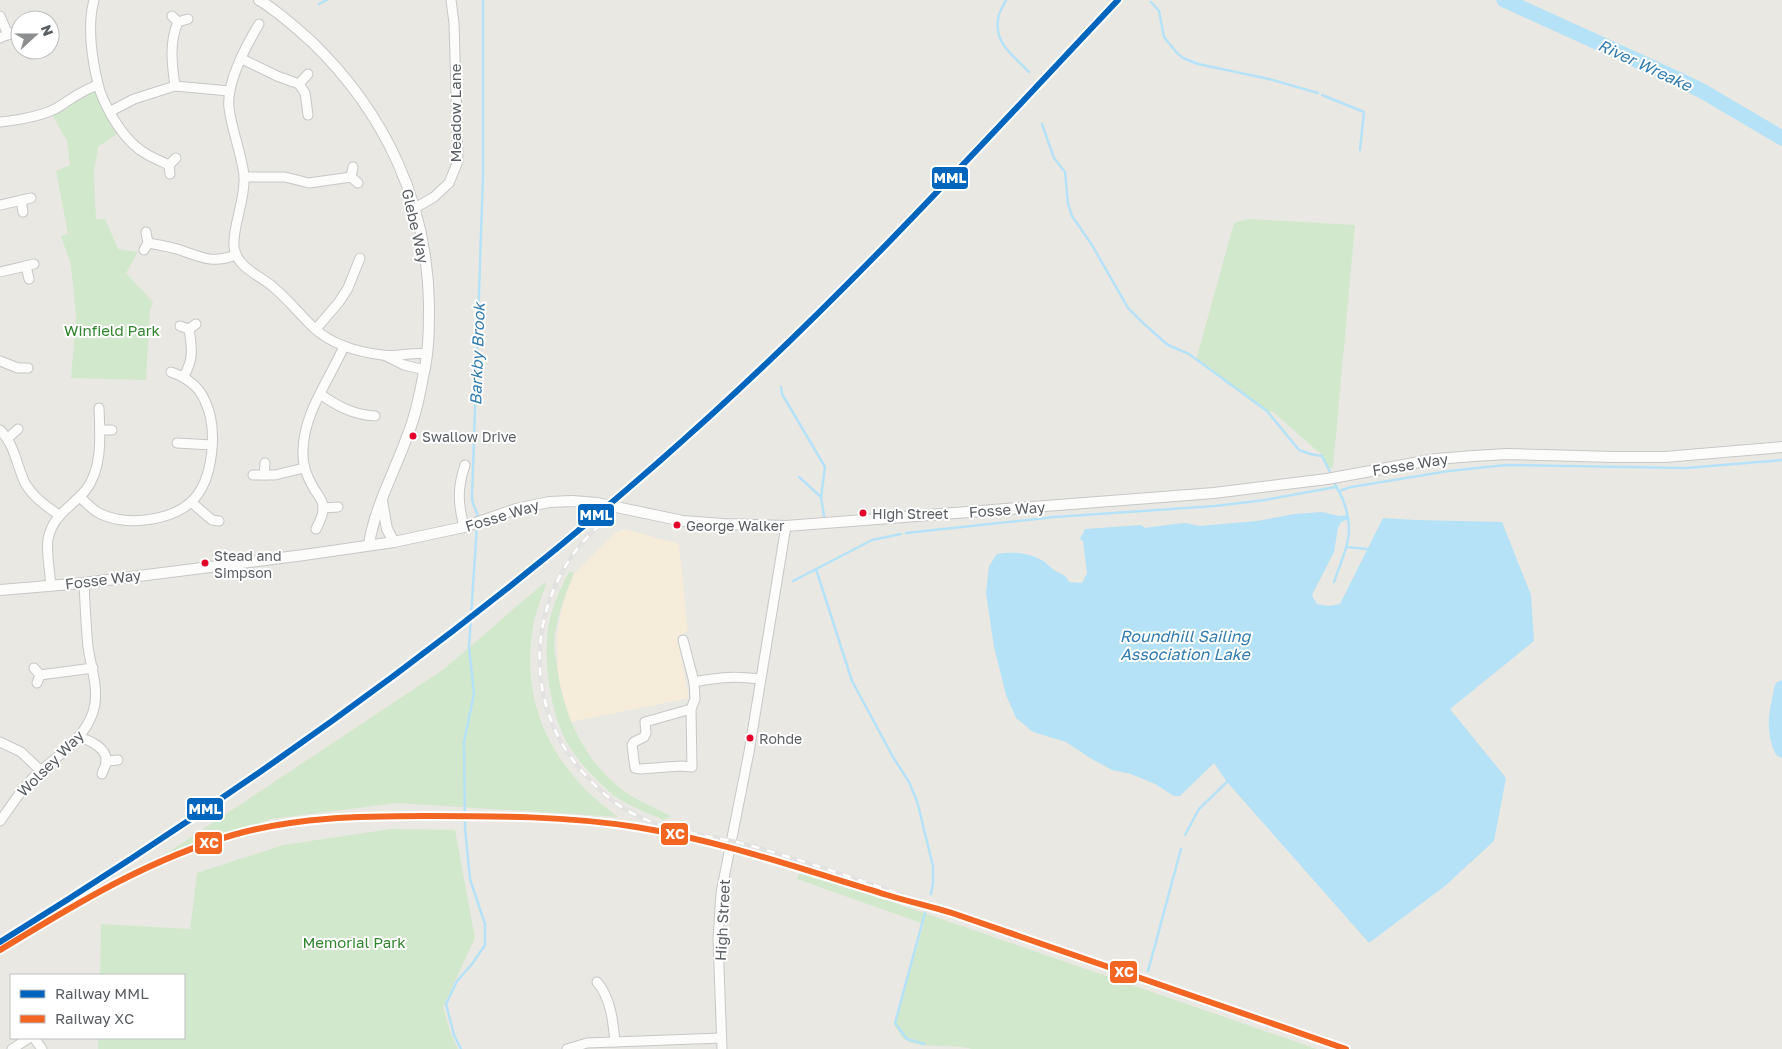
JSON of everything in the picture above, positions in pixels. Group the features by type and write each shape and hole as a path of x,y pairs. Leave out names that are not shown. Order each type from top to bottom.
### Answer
{"street":[{"name":"Glebe Way","path":"259,0 293,25 347,80 374,117 394,153 415,208 426,261 429,320 425,370 409,433 374,522 369,544"},
{"name":"Meadow Lane","path":"415,208 434,197 449,183 458,161 454,23 451,0"},
{"path":"92,2 92,36 98,85 110,111 123,133 134,145 151,157 172,166"},
{"path":"0,16 4,36"},
{"path":"175,86 171,62 175,19 188,20"},
{"path":"260,24 249,41 229,91 229,108 244,177 242,203 234,245 236,255 240,262 251,272 265,280 282,294 316,330 329,339 344,346 383,355 404,365 425,370"},
{"path":"242,59 277,76 299,84 305,94 308,115"},
{"path":"299,84 308,74"},
{"path":"0,122 13,121 48,112 85,90 98,85"},
{"path":"110,111 134,99 175,86 204,87 229,91"},
{"path":"350,177 353,167"},
{"path":"244,177 284,177 309,183 350,177 358,183"},
{"path":"0,205 26,199 24,212"},
{"path":"146,232 146,246 183,251 212,260 224,260 236,255"},
{"path":"316,330 348,288 360,258"},
{"path":"0,272 30,265 29,279"},
{"path":"184,376 191,364 192,357 188,326"},
{"path":"316,529 320,522 323,508 321,499 304,468 302,452 304,433 308,418 344,346"},
{"path":"383,355 427,354"},
{"path":"0,361 18,368 28,368"},
{"path":"17,378 18,368"},
{"path":"80,497 96,512 112,518 135,521 164,518 191,502 206,480 210,464 212,445 210,415 206,401 201,394 184,376 171,372"},
{"path":"320,394 335,404 363,415 376,416"},
{"path":"52,586 48,541 59,515 87,489 97,465 100,430 99,408"},
{"path":"361,425 363,415"},
{"path":"0,430 8,438 25,482 34,496 59,515"},
{"path":"8,438 18,430"},
{"path":"100,430 112,430"},
{"path":"177,443 212,445"},
{"name":"Fosse Way","path":"0,590 52,586 394,542 468,526 536,504 572,501 597,503 683,521 786,526 1214,494 1327,479 1436,459 1507,454 1665,457 1782,447"},
{"path":"264,475 265,463"},
{"path":"464,465 459,484 458,498 468,526"},
{"path":"253,476 289,473 304,468"},
{"path":"382,500 387,529 394,542"},
{"path":"191,502 212,520 219,521"},
{"path":"323,508 338,507"},
{"name":"High Street","path":"722,1049 718,939 721,893 749,752 786,526"},
{"name":"Wolsey Way","path":"0,821 18,795 40,770 63,752 85,730 94,710 95,686 88,650 84,582"},
{"path":"684,640 694,682 695,699 691,709 692,767 635,768 632,745 644,737 646,733 645,722 691,709"},
{"path":"37,675 93,668"},
{"path":"694,682 722,676 760,679"},
{"path":"78,737 89,740 104,755 106,761 102,774"},
{"path":"0,742 21,752 40,770"},
{"path":"106,761 118,760"},
{"path":"597,982 604,989 612,1016 615,1042"},
{"path":"567,1049 587,1043 721,1038"},
{"path":"12,1049 28,1039"}],"shaded area":[{"path":"624,529 679,544 688,631 677,637 689,698 571,722 558,679 557,633 564,597 575,573 615,533"}],"green space":[{"name":"Winfield Park","path":"95,91 104,112 117,134 98,147 94,173 96,219 105,219 118,249 138,252 126,273 153,302 150,311 146,380 71,378 76,317 71,265 61,236 68,234 56,171 70,165 67,141 52,115"},
{"path":"1249,219 1355,225 1333,468 1329,468 1322,455 1273,412 1267,411 1196,360 1234,223"},
{"path":"569,572 574,572 559,615 554,642 560,683 569,717 576,733 595,763 620,788 671,816 664,820 632,806 613,795 581,763 566,741 560,728 551,697 547,648 550,618"},
{"path":"545,582 546,585 534,621 530,651 531,680 536,707 546,732 559,756 575,778 618,817 397,803 271,819 143,869 444,669"},
{"name":"Memorial Park","path":"391,829 455,830 475,938 443,1007 451,1034 458,1049 98,1049 98,1039 185,1039 185,974 100,974 101,924 190,929 197,873 283,845"},
{"path":"800,870 1317,1049 972,1049 911,1043 904,1039 894,1025 924,924 797,879"}],"water":[{"name":"Roundhill Sailing Association Lake","path":"1322,512 1339,516 1348,515 1349,519 1341,522 1338,528 1334,552 1312,595 1317,604 1328,606 1340,604 1383,518 1502,522 1531,595 1534,641 1450,709 1506,778 1494,841 1445,886 1369,943 1227,782 1214,763 1180,796 1174,796 1155,784 1131,774 1112,770 1066,742 1033,732 1016,718 1006,695 994,647 986,593 989,566 997,554 1003,553 1016,553 1034,557 1065,576 1069,582 1082,583 1087,573 1083,541 1080,539 1085,529 1141,525 1145,528 1186,523 1199,526 1257,521 1294,514"}],"waterway":[{"path":"319,4 327,0"},
{"name":"Barkby Brook","path":"478,519 472,497 483,176 483,0"},
{"path":"1006,0 998,19 999,36 1006,49 1029,72"},
{"name":"River Wreake","path":"1504,0 1678,79 1704,92 1782,138"},
{"path":"1151,2 1159,11 1164,37 1183,58 1198,64 1269,79 1318,93"},
{"path":"1322,95 1364,112 1360,150"},
{"path":"1042,124 1054,158 1065,172 1068,204 1072,216 1092,245 1128,308 1168,345 1189,354 1267,411 1299,450 1322,456 1331,474"},
{"path":"781,387 782,394 825,467 821,497 824,516"},
{"path":"1339,491 1351,487 1449,471 1506,465 1686,468 1782,460"},
{"path":"799,477 821,497"},
{"path":"1334,482 1343,500 1349,525 1345,552 1334,582"},
{"path":"906,533 1055,517 1215,506 1265,500 1336,487"},
{"name":"Barkby Brook","path":"461,1049 454,1035 446,1004 457,981 485,945 485,924 470,879 465,828 464,742 474,694 469,647 477,525"},
{"path":"793,581 872,540 901,534"},
{"path":"1347,547 1367,549"},
{"path":"816,569 852,681 893,757 909,782 917,801 933,866 931,894"},
{"name":"River Wreake","path":"1782,688 1776,727 1782,750"},
{"path":"1185,835 1199,809 1227,782"},
{"path":"1148,971 1181,849"},
{"path":"924,1044 907,1039 895,1023 925,913"}],"railway":[{"path":"600,525 570,559 556,584 546,611 541,638 540,666 543,693 551,720 563,745 580,769 601,791 616,803 633,814 655,823 778,854 960,915"}],"rail line":[{"name":"MML","path":"0,942 186,822 367,696 456,629 627,489 710,416 816,316 918,212 1118,0"},
{"name":"XC","path":"0,950 84,900 142,870 202,845 233,835 281,824 353,817 531,817 610,823 636,827 700,840 763,857 955,914 1346,1049"}],"place":[{"name":"Swallow Drive","path":"413,436"},
{"name":"High Street","path":"863,513"},
{"name":"George Walker","path":"677,525"},
{"name":"Stead and Simpson","path":"205,563"},
{"name":"Rohde","path":"750,738"}]}
